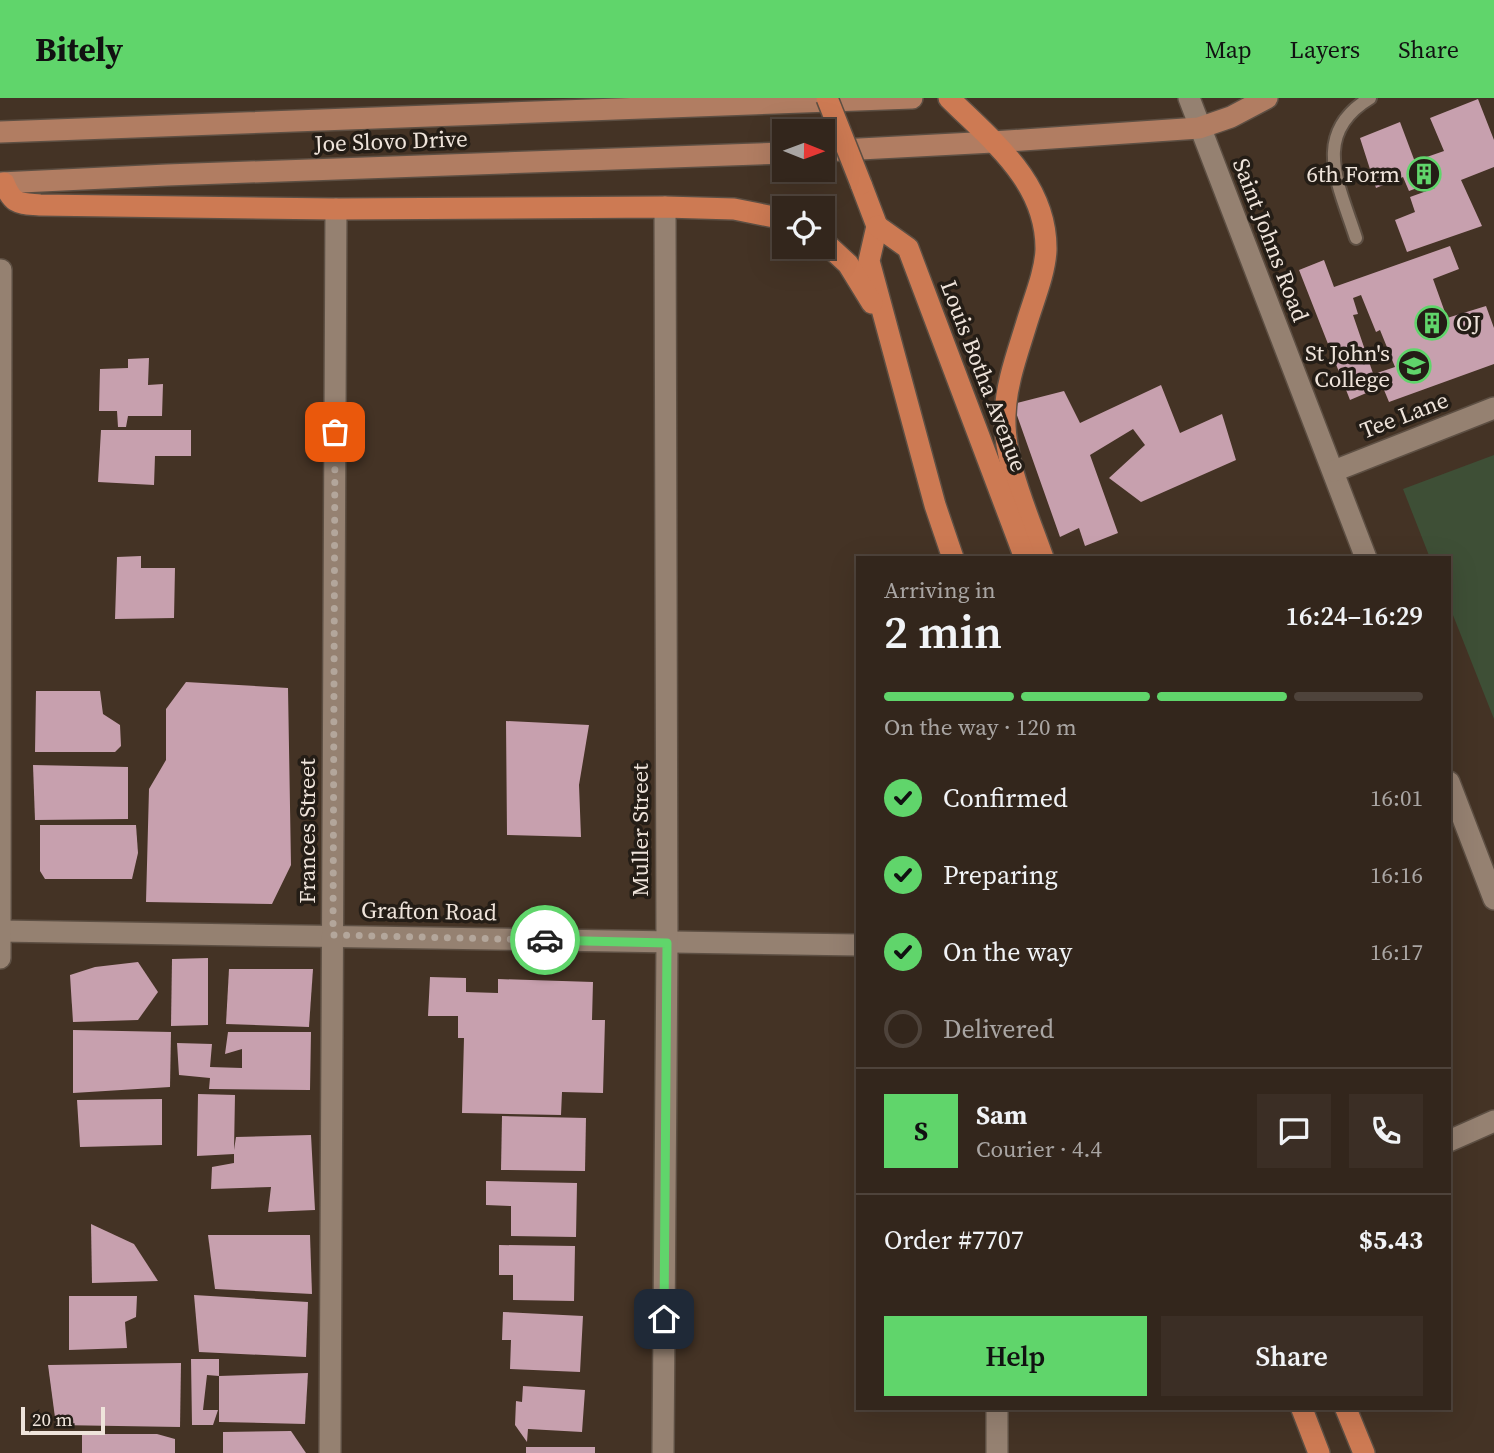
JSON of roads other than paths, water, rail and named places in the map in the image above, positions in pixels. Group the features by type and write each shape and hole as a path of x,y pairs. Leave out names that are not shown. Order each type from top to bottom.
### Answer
{"main road":[{"path":"827,98 877,226 869,261 935,505 952,556"},
{"name":"Joe Slovo Drive","path":"0,132 912,98"},
{"path":"949,98 1029,183 1040,206 1046,252 1038,289 1007,390 1004,416 1011,463 1042,556"},
{"path":"835,150 1199,128 1231,117 1267,98"},
{"name":"Joe Slovo Drive","path":"2,183 772,153"},
{"path":"2,183 10,198 19,203 40,205 337,209 665,207 734,209 772,217"},
{"name":"Louis Botha Avenue","path":"877,226 908,248 1024,556"},
{"path":"835,252 848,264 885,326"},
{"path":"1302,1410 1320,1453"},
{"path":"1346,1410 1364,1453"}],"street":[{"name":"Saint Johns Road","path":"1189,98 1365,556"},
{"name":"Muller Street","path":"663,1453 667,943 665,207"},
{"name":"Frances Street","path":"330,1453 337,209"},
{"path":"0,958 1,270"},
{"name":"Tee Lane","path":"1334,471 1494,408"},
{"path":"1451,787 1494,899"},
{"name":"Grafton Road","path":"0,931 856,945"},
{"path":"1451,1140 1494,1121"},
{"path":"997,1410 997,1453"}],"lane":[{"path":"1356,238 1333,165 1336,136 1345,117 1370,98"}],"place":[{"name":"6th Form","path":"1424,174"},
{"name":"OJ","path":"1432,323"},
{"name":"St John's College","path":"1414,366"}]}
